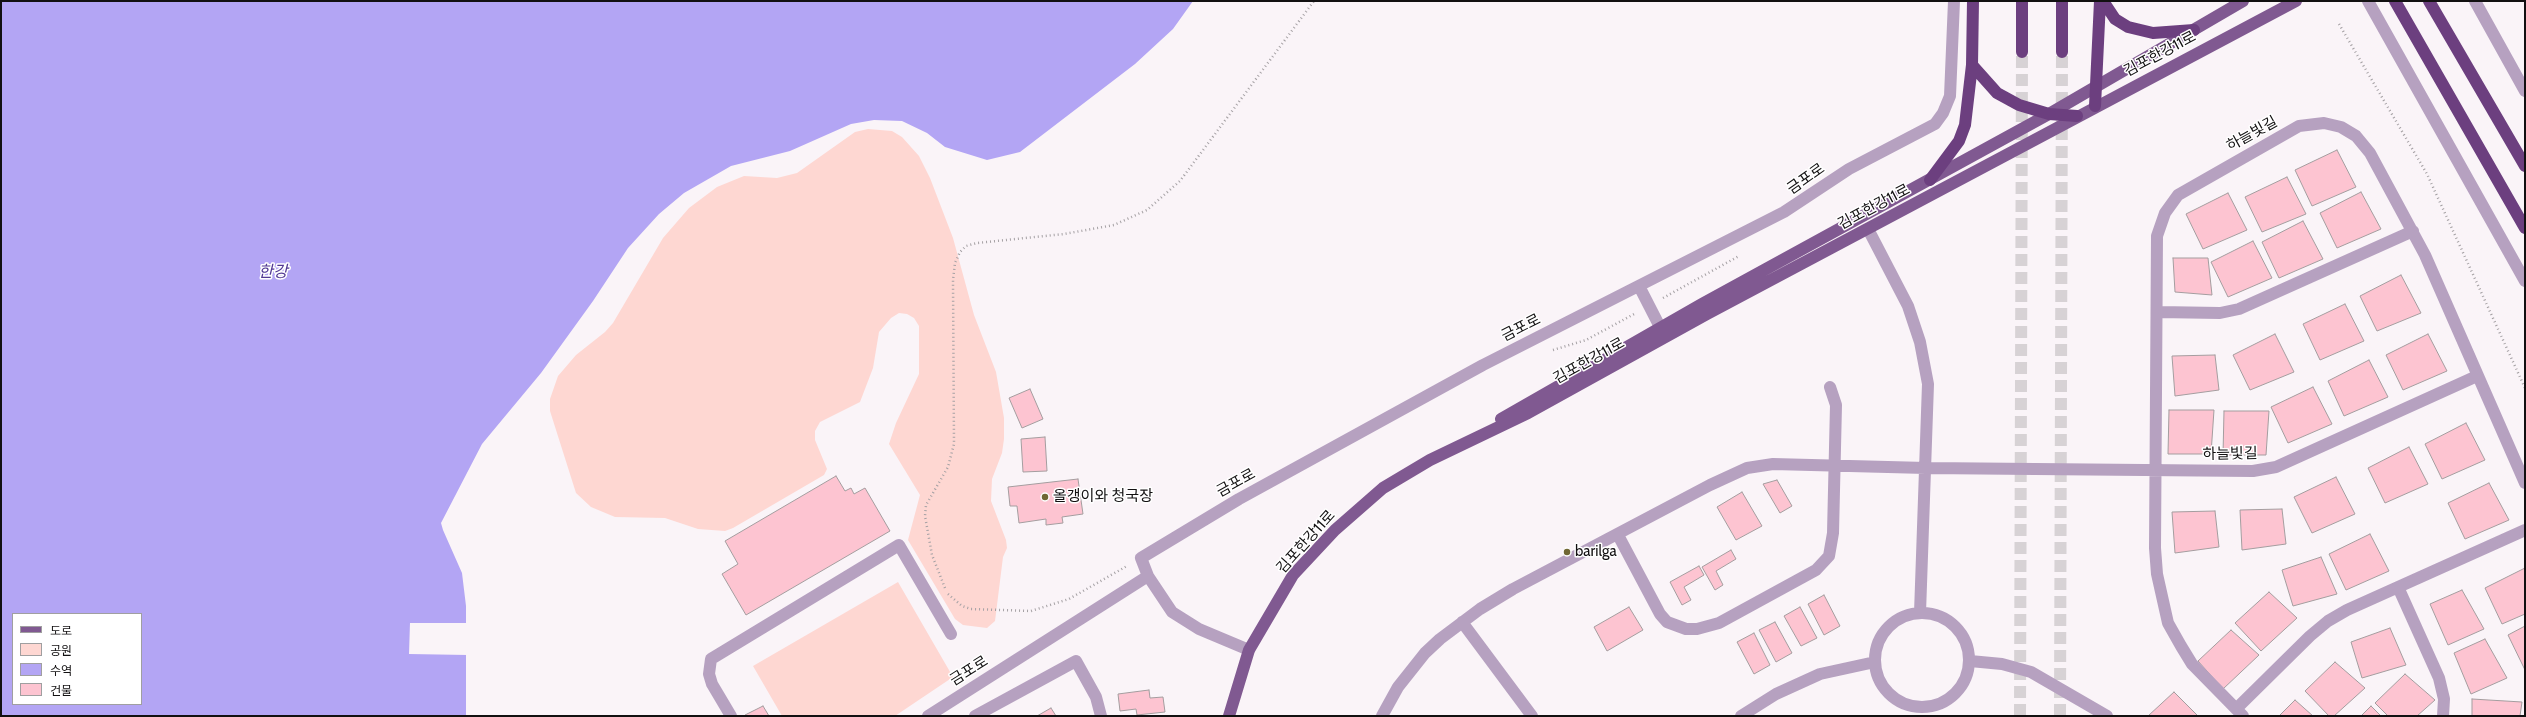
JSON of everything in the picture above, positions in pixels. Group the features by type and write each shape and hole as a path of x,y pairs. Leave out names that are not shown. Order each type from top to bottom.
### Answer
{"highway":[{"path":"1930,180 1959,141 1968,111 1972,66 1973,1"},
{"path":"2022,1 2022,52"},
{"path":"2062,1 2062,52"},
{"path":"2101,1 2115,19 2128,27 2153,33 2194,30"},
{"path":"2095,106 2101,1"},
{"path":"2395,1 2525,228"},
{"path":"2430,1 2525,166"},
{"path":"1972,66 1997,93 2019,105 2049,114 2077,116"}],"main road":[{"name":"김포한강11로","path":"1229,716 1249,650 1294,575 1335,530 1383,488 1468,440 1523,404 1660,327 2049,114 2243,1"},
{"name":"김포한강11로","path":"1468,440 1528,413 1707,314 2095,106 2296,1"}],"street":[{"name":"금포로","path":"1142,558 1164,542 1483,365 1784,212 1849,169 1935,124 1943,113 1950,96 1954,1"},
{"path":"2368,1 2525,281"},
{"path":"2475,1 2525,91"},
{"name":"하늘빛길","path":"2525,483 2413,231 2370,153 2356,136 2341,127 2324,123 2299,126 2178,195 2165,213 2157,236 2158,312 2155,470 2155,548 2157,574 2168,623 2192,664 2240,712 2310,636 2328,621 2398,587 2525,530"},
{"path":"1868,229 1908,306 1920,342 1928,384 1920,613"},
{"path":"2158,312 2220,313 2239,309 2413,231"},
{"path":"1639,286 1660,327"},
{"name":"하늘빛길","path":"1382,716 1398,686 1425,653 1462,622 1512,589 1618,535 1710,485 1747,468 1773,464 1926,468 2253,471 2276,467 2477,376"},
{"path":"1618,535 1660,614 1667,622 1686,629 1708,626 1806,576 1824,564 1832,546 1835,466 1836,405 1830,387"},
{"path":"731,716 712,684 709,674 711,658 899,545 951,634"},
{"path":"1142,558 1148,576 1172,612 1185,622 1249,650"},
{"name":"금포로","path":"928,716 1148,576"},
{"path":"2398,587 2439,678 2444,699 2443,716"},
{"path":"1920,613 1932,613 1947,620 1960,631 1968,645 1970,662 1964,682 1951,699 1938,705 1924,708 1910,706 1897,700 1885,689 1877,674 1875,662 1878,642 1887,628 1900,618 1920,613"},
{"path":"1462,622 1532,716"},
{"path":"975,716 1076,661 1096,698 1101,716"},
{"path":"1741,716 1776,694 1820,674 1875,662"},
{"path":"1970,662 2002,664 2031,672 2107,716"}],"path":[{"path":"1142,558 1069,599 1030,611 971,609 954,600 946,591 932,554 925,516 926,505 948,467 954,444 955,263 960,252 966,246 1098,229 1132,219 1147,210 1165,196 1184,175 1314,1"},
{"path":"2339,24 2427,174 2525,388"},
{"path":"1546,353 1586,340 1649,307 1741,254"}],"green space":[{"path":"868,129 892,131 902,137 919,156 930,178 953,238 974,315 996,372 1004,418 1004,439 1002,453 992,479 991,501 1006,540 1007,548 1003,557 995,621 987,628 963,625 955,619 908,540 920,495 889,444 896,423 919,374 919,326 914,318 907,314 899,313 891,318 879,332 873,368 860,402 820,422 815,431 815,440 827,469 824,475 733,528 725,531 698,529 665,518 615,517 591,507 576,493 550,411 550,399 558,376 576,355 605,332 613,323 663,238 689,208 717,187 744,176 777,178 797,173 855,132"},
{"path":"898,582 953,677 895,716 782,716 753,666"}],"water":[{"name":"한강","path":"1,1 1193,1 1173,29 1135,64 1020,152 987,160 945,147 927,133 902,121 874,120 851,124 790,151 731,166 684,193 659,214 628,248 593,301 541,373 482,444 441,523 462,573 466,606 466,716 1,716"}],"pier":[{"path":"410,623 468,623 468,655 409,654"}],"building":[{"path":"2337,150 2356,187 2312,206 2295,170"},
{"path":"2287,177 2306,214 2262,232 2245,197"},
{"path":"2361,192 2381,229 2337,248 2320,213"},
{"path":"2228,193 2247,230 2203,249 2186,214"},
{"path":"2303,221 2323,259 2279,278 2262,242"},
{"path":"2253,241 2272,278 2228,297 2211,262"},
{"path":"2173,258 2208,258 2212,295 2175,292"},
{"path":"2401,275 2421,313 2377,331 2360,296"},
{"path":"2345,304 2364,341 2320,360 2303,324"},
{"path":"2275,334 2294,372 2250,390 2233,355"},
{"path":"2428,334 2447,371 2403,390 2386,355"},
{"path":"2215,355 2219,390 2175,396 2172,356"},
{"path":"2369,360 2388,397 2344,416 2328,381"},
{"path":"2313,387 2332,424 2288,443 2271,407"},
{"path":"1030,389 1043,419 1022,428 1009,398"},
{"path":"2169,410 2214,410 2211,454 2168,454"},
{"path":"2224,411 2269,411 2266,455 2223,455"},
{"path":"2466,423 2485,460 2442,479 2425,444"},
{"path":"1045,437 1047,471 1023,472 1021,439"},
{"path":"2409,447 2428,484 2385,503 2368,468"},
{"path":"836,476 845,491 851,488 854,494 865,488 890,531 746,615 722,574 738,564 725,541"},
{"path":"2336,477 2355,514 2312,533 2294,497"},
{"name":"올갱이와 청국장","path":"1078,479 1083,514 1062,517 1063,523 1046,525 1046,519 1019,523 1017,506 1010,506 1008,487"},
{"path":"1777,480 1792,506 1780,513 1763,484"},
{"path":"2489,483 2509,520 2465,539 2448,503"},
{"path":"1742,492 1762,526 1736,540 1717,507"},
{"path":"2282,509 2286,544 2242,550 2240,510"},
{"path":"2215,511 2219,547 2175,553 2172,512"},
{"path":"2370,534 2389,571 2346,590 2329,554"},
{"path":"1731,550 1736,559 1716,571 1723,585 1715,590 1702,567"},
{"path":"2321,557 2337,594 2293,606 2282,570"},
{"path":"1699,566 1704,575 1684,587 1691,600 1682,605 1670,582"},
{"path":"2525,568 2525,614 2502,624 2485,588"},
{"path":"2462,590 2484,629 2448,645 2430,604"},
{"path":"2269,592 2297,618 2261,651 2235,623"},
{"path":"1824,595 1840,626 1824,635 1808,604"},
{"path":"1629,607 1643,630 1607,651 1594,627"},
{"path":"1800,607 1817,638 1801,646 1784,616"},
{"path":"1775,622 1792,653 1776,662 1759,630"},
{"path":"2525,626 2525,670 2508,635"},
{"path":"2390,628 2406,665 2362,678 2351,642"},
{"path":"2231,630 2259,655 2223,689 2198,661"},
{"path":"1754,633 1770,665 1754,674 1737,642"},
{"path":"2485,639 2507,678 2471,694 2454,653"},
{"path":"2335,662 2365,688 2334,716 2329,716 2305,691"},
{"path":"2405,674 2435,700 2417,716 2388,716 2375,703"},
{"path":"1149,690 1150,698 1163,697 1165,712 1137,715 1136,709 1120,711 1118,694"},
{"path":"2174,692 2198,716 2148,716"},
{"path":"2472,699 2522,702 2520,716 2472,716"},
{"path":"2295,700 2313,716 2279,716"},
{"path":"763,706 769,716 745,716 745,715"},
{"path":"2371,706 2381,716 2361,716"},
{"path":"1051,708 1056,716 1037,716"}],"tunnel":[{"path":"2020,716 2022,52"},
{"path":"2060,716 2062,52"}],"place":[{"name":"올갱이와 청국장","path":"1045,497"},
{"name":"barilga","path":"1567,552"}]}
